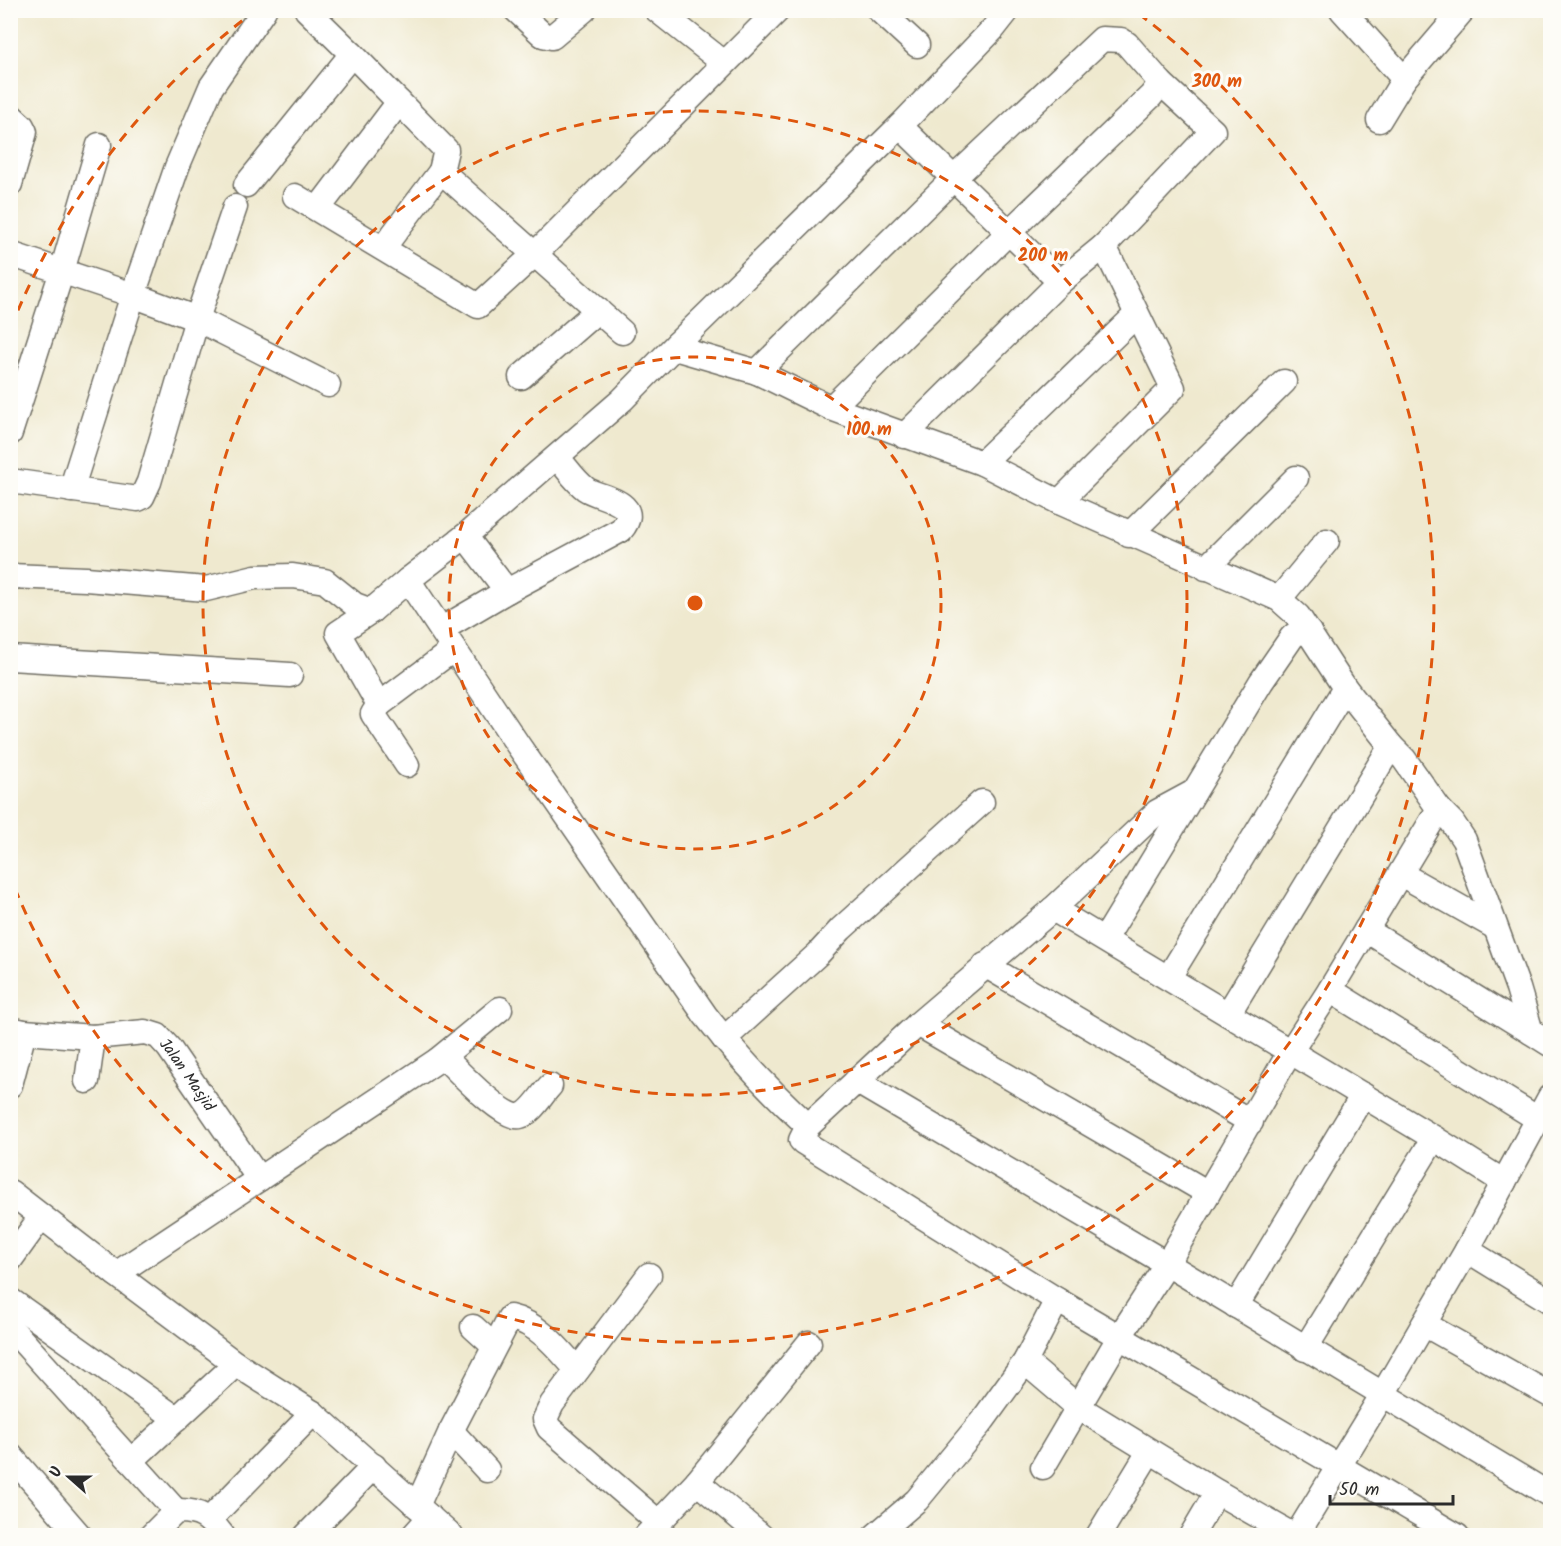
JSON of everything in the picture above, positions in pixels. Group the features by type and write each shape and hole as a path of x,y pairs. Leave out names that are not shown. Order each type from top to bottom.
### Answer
{"street":[{"path":"71,490 133,295 177,167 211,87 264,10"},
{"path":"307,10 446,150 441,171 382,248"},
{"path":"516,10 543,35 552,37 584,10"},
{"path":"657,10 724,63"},
{"path":"295,195 478,306 535,254 778,10"},
{"path":"879,10 917,45"},
{"path":"379,705 338,633 371,612 465,536 622,400 900,126 993,29 1008,10"},
{"path":"1342,10 1404,79"},
{"path":"1379,120 1404,79 1451,15"},
{"path":"757,372 954,178 1102,39 1122,40 1161,83 1213,131 1104,246 1060,282 904,436"},
{"path":"246,185 352,54"},
{"path":"831,408 1151,96 1161,83"},
{"path":"318,209 399,102"},
{"path":"10,184 25,132 11,116"},
{"path":"900,126 1060,282"},
{"path":"10,433 62,271 99,145"},
{"path":"441,171 622,332"},
{"path":"10,481 138,499 142,497 149,482 197,319 235,207"},
{"path":"1059,502 1173,389 1104,246"},
{"path":"10,254 197,319 328,385"},
{"path":"521,377 598,310"},
{"path":"982,463 1136,315"},
{"path":"677,344 678,349 757,372 831,408 982,463 1129,535 1279,599 1298,616 1345,688 1404,759 1438,809 1452,822 1464,840 1518,988 1541,1038"},
{"path":"1129,535 1284,382"},
{"path":"407,765 373,714 379,705 448,639 507,591 621,530 624,525 628,516 625,508 604,495 585,488 556,457"},
{"path":"1206,568 1296,478"},
{"path":"465,536 507,591"},
{"path":"1279,599 1327,541"},
{"path":"10,576 86,579 206,589 255,577 293,576 325,581 355,605 371,612"},
{"path":"408,580 518,745 724,1039 778,1099 808,1126"},
{"path":"1106,939 1261,682 1288,643 1298,633 1309,633"},
{"path":"10,658 290,675"},
{"path":"1169,978 1345,688"},
{"path":"1228,1014 1391,746"},
{"path":"1194,792 1157,812 1053,909 918,1024 808,1126 801,1138 802,1142 1058,1300 1457,1536"},
{"path":"724,1039 818,954 842,928 982,802"},
{"path":"1043,1467 1120,1336 1167,1264 1290,1052 1330,990 1438,809"},
{"path":"1401,873 1495,927"},
{"path":"1053,909 1504,1182"},
{"path":"1366,930 1541,1038"},
{"path":"985,965 1251,1122"},
{"path":"1330,990 1538,1119"},
{"path":"116,1274 438,1060 500,1010"},
{"path":"918,1024 1208,1193"},
{"path":"10,1085 17,1031"},
{"name":"Jalan Masjid","path":"17,1031 93,1037 145,1032 158,1036 169,1048 259,1179"},
{"path":"87,1081 93,1037"},
{"path":"438,1060 446,1059 497,1106 512,1116 526,1114 550,1086"},
{"path":"856,1082 1167,1264 1551,1495"},
{"path":"1236,1306 1363,1095"},
{"path":"1026,1362 1078,1407 1149,1452 1295,1536 1424,1324 1551,1097"},
{"path":"1305,1349 1434,1138"},
{"path":"10,1192 236,1364 313,1413 451,1536"},
{"path":"10,1260 41,1217"},
{"path":"1467,1250 1551,1301"},
{"path":"649,1275 552,1404 545,1419 549,1428 652,1529 697,1482 809,1343"},
{"path":"10,1300 177,1419"},
{"path":"874,1536 917,1500 983,1420 1026,1362 1058,1300"},
{"path":"413,1536 451,1431 510,1317 520,1319 540,1333 578,1370"},
{"path":"1424,1324 1551,1395"},
{"path":"10,1327 176,1511 193,1512 217,1527 313,1413"},
{"path":"474,1327 494,1346"},
{"path":"131,1461 236,1364"},
{"path":"451,1431 487,1470"},
{"path":"1098,1536 1149,1452"},
{"path":"10,1455 80,1536"},
{"path":"306,1536 374,1466"},
{"path":"697,1482 761,1536"},
{"path":"1191,1536 1217,1492"},
{"path":"151,1536 176,1511"}]}
